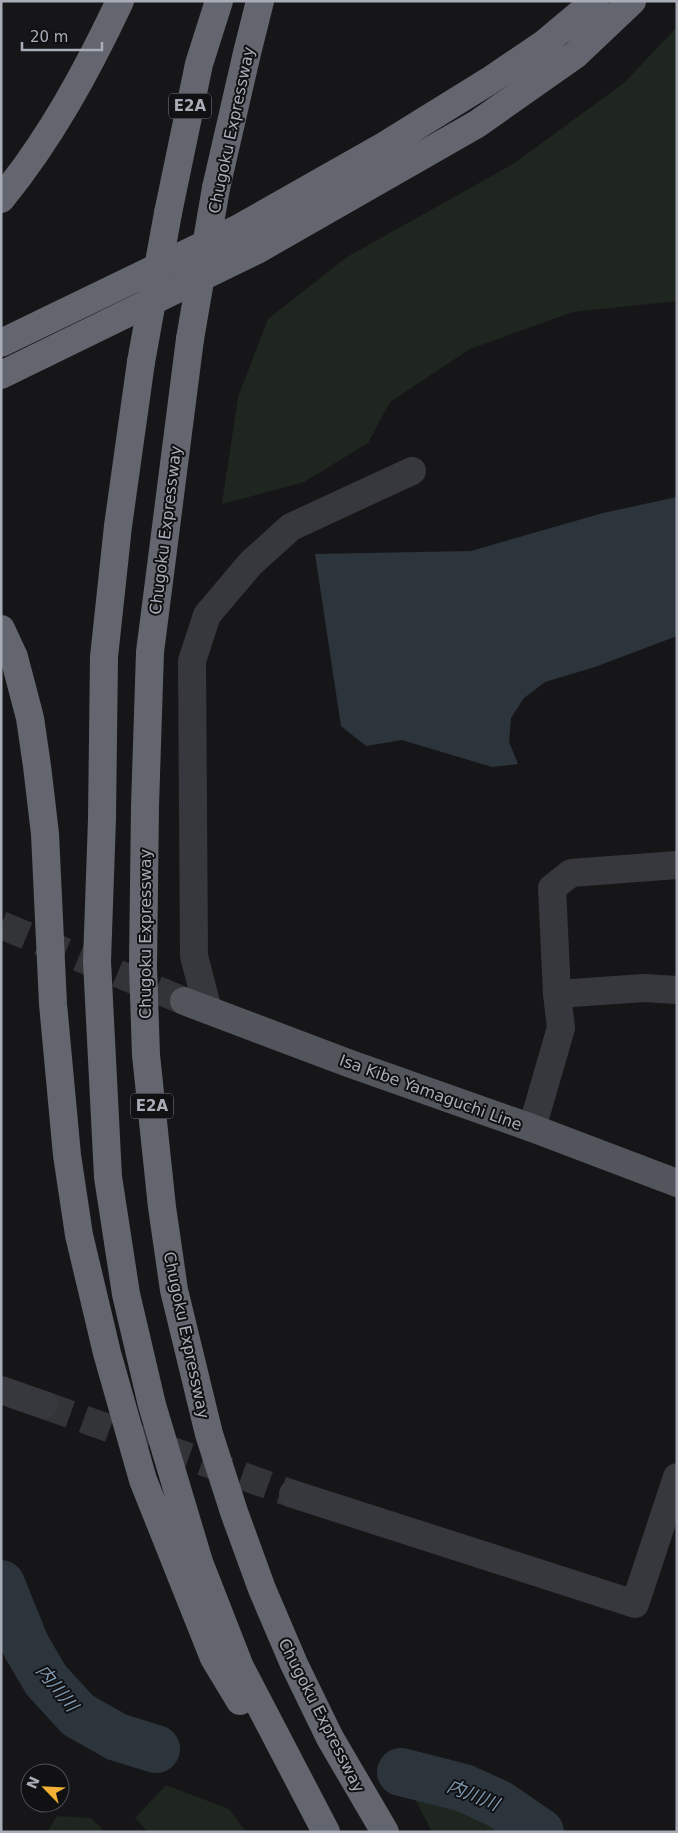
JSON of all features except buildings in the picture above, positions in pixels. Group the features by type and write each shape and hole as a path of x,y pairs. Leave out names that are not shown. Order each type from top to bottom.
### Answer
{"highway":[{"path":"1,199 37,152 67,103 94,56 120,1"},
{"name":"E2A","path":"219,1 200,64 168,213 141,362 118,526 104,657 102,819 97,961 108,1177 126,1294 152,1405 199,1562 240,1667 326,1832"},
{"name":"Chugoku Expressway","path":"260,1 216,188 190,339 150,652 145,806 143,966 146,1055 162,1208 179,1309 209,1434 234,1512 262,1589 294,1664 330,1738 385,1832"},
{"path":"1,343 241,227 384,146 489,81 545,43 595,1"},
{"path":"1,375 257,250 476,124 575,55 632,1"},
{"path":"1,629 14,657 30,718 36,756 45,834 53,1004 66,1155 79,1235 107,1352 143,1480 214,1658 322,1832"}],"main road":[{"name":"Isa Kibe Yamaguchi Line","path":"196,1006 532,1128 677,1183"}],"street":[{"path":"196,1006 192,661 207,615 251,563 291,527 412,471"},
{"path":"532,1128 561,1028 557,994 552,888 571,874 677,865"},
{"path":"557,994 644,988 677,990"},
{"path":"1,1390 44,1405"},
{"path":"293,1494 635,1604 677,1477"}],"shaded area":[{"path":"677,27 677,301 573,312 470,349 390,402 368,443 304,482 222,504 238,397 268,319 347,257 513,164 624,83"},
{"path":"677,497 677,636 595,667 545,682 524,698 511,718 509,742 518,764 492,767 402,740 366,746 341,726 315,554 471,551 603,513"},
{"path":"166,1785 229,1809 246,1832 148,1832 135,1818"},
{"path":"452,1796 513,1832 432,1832 414,1797"},
{"path":"57,1816 91,1818 105,1832 47,1832"}],"waterway":[{"name":"内川川","path":"1,1584 26,1646 46,1680 78,1715 117,1737 156,1749"},
{"name":"内川川","path":"401,1772 464,1788 499,1804 540,1832"}],"tunnel":[{"path":"1,925 184,1001"},
{"path":"44,1405 293,1494"}]}
